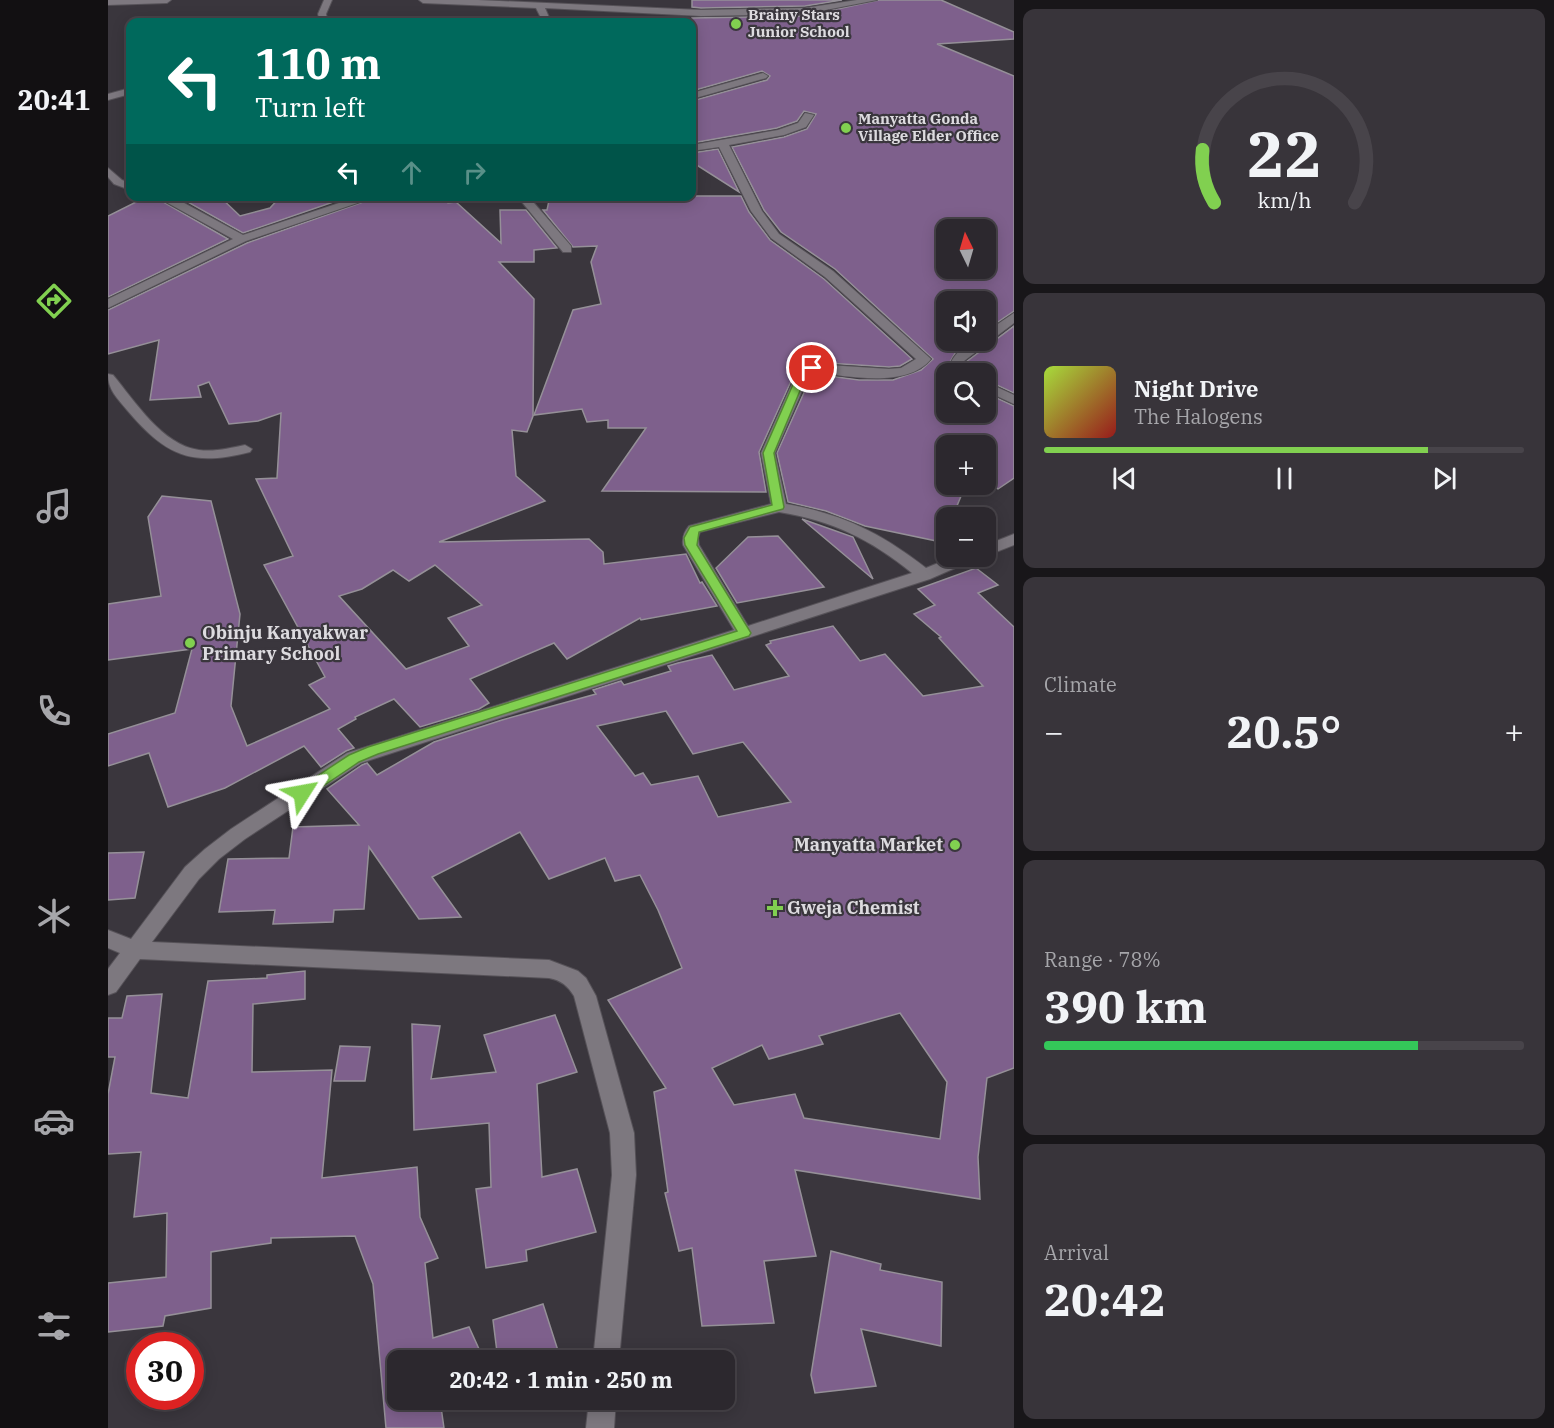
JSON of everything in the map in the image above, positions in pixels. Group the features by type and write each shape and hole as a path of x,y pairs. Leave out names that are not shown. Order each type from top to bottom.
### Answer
{"street":[{"path":"108,2 167,0"},
{"path":"323,18 322,14 328,0"},
{"path":"423,0 701,13 772,12 839,7 873,0"},
{"path":"538,5 545,18"},
{"path":"696,95 763,76"},
{"path":"108,97 126,92"},
{"path":"696,147 792,129 802,125 809,115"},
{"path":"723,144 757,211 775,237 829,274 924,359 917,368 899,373 812,368 803,373 768,453 778,507"},
{"path":"108,171 118,182 126,185"},
{"path":"172,201 242,239"},
{"path":"108,304 242,239 357,201"},
{"path":"526,201 567,249"},
{"path":"996,330 1014,317"},
{"path":"957,363 969,351"},
{"path":"108,378 169,444 187,453 212,455 245,449"},
{"path":"996,391 1014,400"},
{"path":"744,633 691,545 690,538 694,529 778,507 811,512 882,543 924,575"},
{"path":"996,546 1014,539"},
{"path":"108,986 192,873 212,854 238,834 354,758 943,567"},
{"path":"108,939 135,950 549,969 566,972 580,985 585,996 622,1133 624,1175 607,1350"},
{"path":"600,1428 602,1410"}],"building":[{"path":"692,0 842,0 805,6 701,8 692,7"},
{"path":"879,0 941,0 1014,32 1014,39 937,44 1014,76 1014,311 996,323 996,291 936,291 936,351 956,351 949,363 936,363 936,423 996,423 996,398 1014,406 1014,478 998,489 996,488 996,435 936,435 936,495 961,495 957,507 936,507 936,541 865,526 826,511 788,502 777,453 814,374 859,380 893,380 921,370 933,359 835,269 781,232 764,210 732,147 784,137 807,129 816,114 804,111 797,121 777,128 696,142 696,100 767,80 770,76 762,71 696,90 696,18 692,18 805,16"},
{"path":"718,149 739,192 696,165 696,152"},
{"path":"696,196 741,196 749,212 770,240 824,279 912,359 900,366 889,367 812,362 797,368 759,452 766,492 602,491 646,428 608,428 608,420 587,422 582,409 534,415 573,310 601,304 591,262 597,246 573,247 543,210 547,210 549,201 696,201"},
{"path":"138,201 162,201 228,239 108,297 108,216"},
{"path":"186,201 224,201 240,216 270,208 276,201 336,201 243,233"},
{"path":"366,201 456,202 501,243 500,210 526,210 557,248 534,250 534,262 499,262 534,299 533,416 527,432 512,430 516,476 545,501 439,542 589,539 603,552 604,564 686,554 700,583 702,582 717,606 641,620 640,618 567,659 554,643 470,679 489,703 479,709 420,727 394,699 355,717 356,719 338,729 354,748 321,767 304,746 225,788 168,807 149,753 108,766 108,734 175,713 192,649 108,660 108,604 161,596 148,517 162,496 211,501 240,614 231,706 247,746 330,709 309,685 325,677 264,565 293,556 256,479 277,478 281,413 258,421 229,424 209,382 198,386 201,397 150,400 159,340 108,354 108,310 247,243","holes":["435,565 482,605 448,618 469,646 406,669 339,596 362,589 393,570 409,581"]},
{"path":"1014,326 1014,393 996,385 996,363 966,363 981,351 996,351 996,340"},
{"path":"802,519 853,537 873,579"},
{"path":"778,536 824,587 737,603 716,568 748,537"},
{"path":"976,568 998,585 978,593 1014,627 1014,1068 987,1078 978,1157 980,1199 795,1170 816,1256 764,1261 774,1323 702,1326 692,1248 679,1251 665,1193 668,1192 654,1092 666,1088 608,1000 682,968 658,910 640,875 615,881 605,858 549,879 520,832 432,877 461,917 419,919 369,847 364,909 334,910 333,922 273,924 275,910 219,912 228,859 289,858 293,827 359,825 327,789 362,765 367,763 377,775 434,742 596,694 593,690 621,681 624,685 671,671 668,666 678,663 712,655 734,690 789,676 766,645 771,643 770,641 833,626 860,661 885,654 923,696 983,686 939,638 941,637 914,614 935,605 918,589","holes":["666,711 693,754 743,742 791,802 718,817 698,776 651,785 643,773 635,776 597,726","900,1013 947,1082 940,1139 804,1118 795,1094 734,1105 712,1068 762,1045 769,1059 823,1044 819,1036"]},
{"path":"144,852 135,898 108,900 108,853"},
{"path":"305,971 305,999 253,1004 252,1072 332,1070 322,1178 417,1167 420,1217 438,1258 425,1263 433,1338 469,1327 479,1350 387,1350 387,1410 441,1410 444,1428 386,1428 373,1284 355,1236 271,1238 271,1243 211,1252 211,1308 165,1316 163,1326 108,1332 108,1283 166,1277 167,1213 134,1217 141,1152 108,1154 108,1094 115,1057 108,1057 108,1018 122,1018 127,996 162,994 151,1093 188,1098 208,981 267,978 267,975"},
{"path":"555,1015 577,1072 537,1084 542,1177 577,1169 596,1232 526,1250 527,1261 486,1268 476,1189 491,1187 489,1123 414,1130 412,1024 440,1026 431,1079 496,1072 484,1035"},
{"path":"340,1046 370,1047 365,1081 334,1081"},
{"path":"831,1251 881,1264 880,1270 942,1282 941,1346 861,1329 876,1386 815,1393 811,1375"},
{"path":"543,1304 558,1350 497,1350 493,1320"}],"place":[{"name":"Brainy Stars Junior School","path":"736,24"},
{"name":"Manyatta Gonda Village Elder Office","path":"846,128"},
{"name":"Obinju Kanyakwar Primary School","path":"190,643"},
{"name":"Manyatta Market","path":"955,845"},
{"name":"Gweja Chemist","path":"775,908"}],"route":[{"path":"302,793 354,758 373,751 744,633 691,545 690,538 694,529 778,507 768,453 803,373 812,368"}]}
